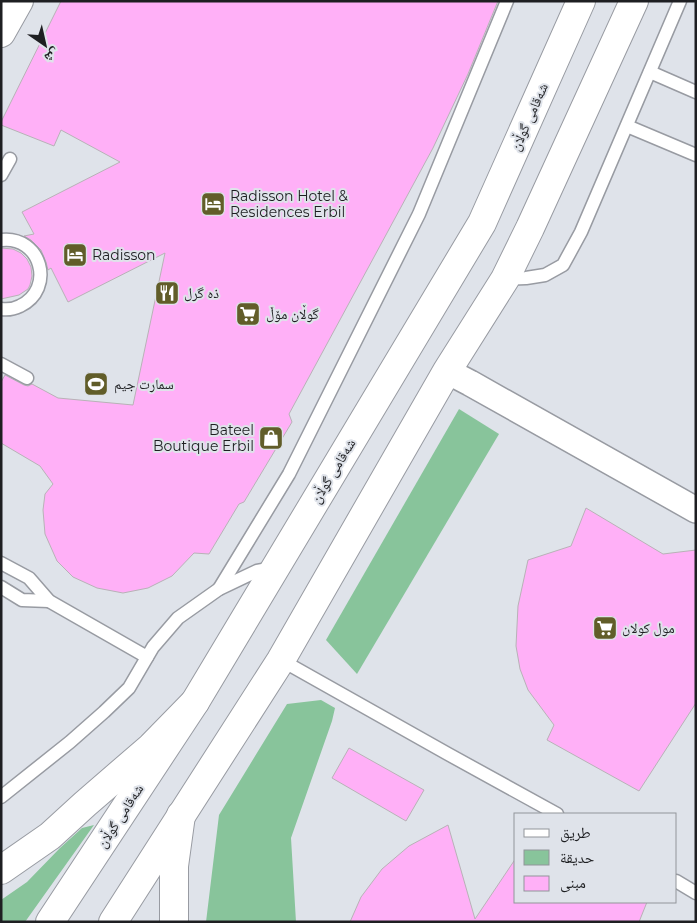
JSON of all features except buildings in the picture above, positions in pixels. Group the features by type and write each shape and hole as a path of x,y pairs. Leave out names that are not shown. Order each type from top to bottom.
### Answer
{"main road":[{"path":"1,33 19,1"},
{"name":"شەقامی گوڵان","path":"50,922 195,702 482,223 581,1"},
{"path":"113,922 281,660 447,371 505,279 634,1"},
{"path":"1,870 50,836 151,747 195,702"},
{"path":"174,922 174,866 181,815"}],"street":[{"path":"447,371 696,510"}],"lane":[{"path":"219,590 289,474 419,214 508,1"},
{"path":"505,279 545,275 563,265 581,232 680,1"},
{"path":"650,72 696,92"},
{"path":"627,126 696,155"},
{"path":"1,175 10,158"},
{"path":"1,240 7,239 18,242 35,254 41,275 39,286 26,303 16,308 1,309"},
{"path":"1,364 28,378"},
{"path":"1,563 29,578 49,601 147,657"},
{"path":"1,797 70,742 129,688 153,647 178,618 219,590 257,570 276,567"},
{"path":"1,588 22,600 49,601"},
{"path":"281,660 439,750 555,813"},
{"path":"677,881 694,888"}],"green space":[{"path":"459,409 499,434 357,674 326,640"},
{"path":"321,700 335,708 291,838 296,922 206,922 219,815 287,704"},
{"path":"94,825 25,922 1,922 1,900 27,882 82,828"}],"place":[{"name":"Radisson Hotel & Residences Erbil","path":"213,204"},
{"name":"Radisson","path":"75,255"},
{"name":"ذه گرل","path":"167,293"},
{"name":"گوڵان مۆڵ","path":"248,314"},
{"name":"سمارت جیم","path":"96,384"},
{"name":"Bateel Boutique Erbil","path":"271,438"},
{"name":"مول كولان","path":"605,628"}]}
